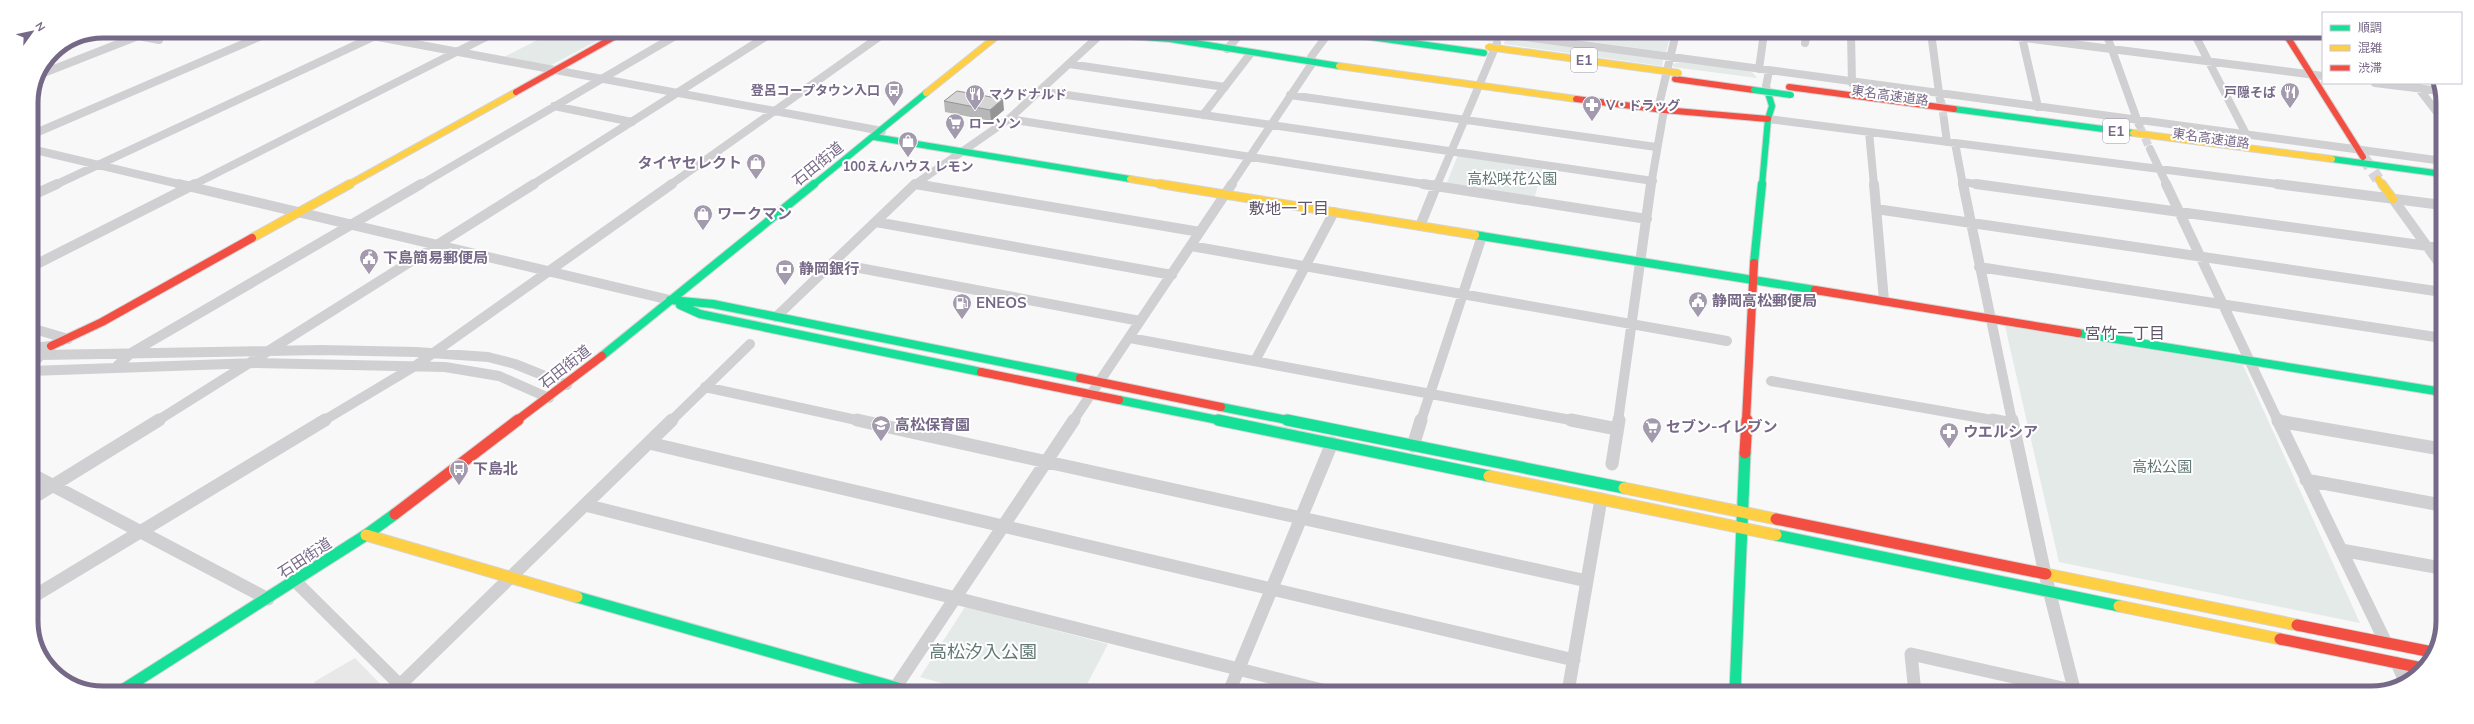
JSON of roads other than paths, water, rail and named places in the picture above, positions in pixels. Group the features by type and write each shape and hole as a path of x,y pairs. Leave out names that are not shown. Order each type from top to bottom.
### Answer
{"main road":[{"path":"51,346 68,339 300,212 613,38"},
{"name":"石田街道","path":"129,686 268,599 366,535 567,385 995,38"},
{"path":"1152,38 1170,39 1251,53 1478,86 1661,110 1768,119"},
{"name":"東名高速道路","path":"1385,38 1755,86 2436,181"},
{"name":"東名高速道路","path":"1416,38 1486,50"},
{"path":"2288,38 2361,153"},
{"name":"東名高速道路","path":"1790,91 2436,173"},
{"path":"1735,686 1740,528 1742,512 1752,280 1768,119 1772,106 1769,96"},
{"path":"874,137 2436,391"},
{"path":"2378,179 2393,199"},
{"path":"670,300 713,304 776,317 1096,388 1332,443 2417,667"},
{"path":"670,300 700,314 1413,446 2428,651"},
{"path":"366,535 508,578 880,686"}],"street":[{"path":"46,72 133,38"},
{"path":"155,38 159,40"},
{"path":"38,132 257,38"},
{"path":"38,193 369,38"},
{"path":"383,38 882,130"},
{"path":"38,263 484,38"},
{"path":"115,368 131,353 672,38"},
{"path":"38,495 252,363 764,38"},
{"path":"38,594 415,366 548,270 877,38"},
{"path":"776,317 915,184 959,151 1009,119 1097,38"},
{"path":"1227,49 1237,38"},
{"path":"897,686 1001,527 1130,338 1290,94 1313,62 1312,57 1325,38"},
{"path":"1420,226 1452,152 1489,58 1502,38"},
{"path":"1532,38 1759,69 1940,97 2038,107 2138,124 2246,134 2361,153 2436,160"},
{"path":"1612,464 1633,324 1640,262 1653,181 1661,110 1675,38"},
{"path":"1759,69 1763,38"},
{"path":"1805,43 1806,38"},
{"path":"1851,38 1852,83"},
{"path":"1932,38 1940,97"},
{"path":"2022,38 2038,107"},
{"path":"2040,38 2111,49 2322,76"},
{"path":"2108,38 2138,124"},
{"path":"2196,38 2246,134"},
{"path":"109,47 118,49"},
{"path":"1203,115 1251,53"},
{"path":"90,55 99,57"},
{"path":"1069,64 1225,87"},
{"path":"59,67 68,69"},
{"path":"1769,71 1766,86 1769,96"},
{"path":"2388,84 2417,86 2435,90"},
{"path":"2417,86 2436,111"},
{"path":"1040,91 1653,181"},
{"path":"1290,94 1656,147"},
{"path":"554,106 632,122"},
{"path":"1009,119 1249,158 1647,219"},
{"path":"1768,119 2436,204"},
{"path":"1944,120 1962,182 2045,574 2051,591 2075,686"},
{"path":"1869,132 1884,301"},
{"path":"2150,149 2249,361 2386,643"},
{"path":"38,151 670,300"},
{"path":"1962,182 2436,247"},
{"path":"915,184 1200,232"},
{"path":"2393,199 2436,258"},
{"path":"1876,209 2436,291"},
{"path":"1255,361 1334,212"},
{"path":"876,222 1172,275"},
{"path":"1413,446 1482,236"},
{"path":"1191,246 1727,341"},
{"path":"833,263 1140,321"},
{"path":"1979,267 2436,337"},
{"path":"38,330 68,339"},
{"path":"1130,338 1617,429"},
{"path":"402,686 508,578 750,344"},
{"path":"38,347 51,346"},
{"path":"38,357 51,346"},
{"path":"41,354 271,351 431,353 488,357 515,364 567,385"},
{"path":"38,371 305,361 455,368 500,376 549,398"},
{"path":"1770,381 2013,424"},
{"path":"706,387 1587,581"},
{"path":"2278,421 2436,448"},
{"path":"649,443 1001,527 1574,660"},
{"path":"1232,686 1332,443"},
{"path":"38,478 142,531 268,599"},
{"path":"2306,480 2436,504"},
{"path":"1569,686 1601,499"},
{"path":"584,506 1308,686"},
{"path":"2341,550 2436,567"},
{"path":"296,581 396,686"},
{"path":"1914,686 1911,654 2051,686"},
{"path":"2397,663 2403,677"}],"tunnel":[{"path":"1941,100 1944,120"},
{"path":"2140,127 2150,149"},
{"path":"2363,157 2378,179"}],"place":[{"name":"登呂コープタウン入口","path":"894,107"},
{"name":"戸隠そば","path":"2290,109"},
{"name":"マクドナルド","path":"975,111"},
{"name":"V・ドラッグ","path":"1592,122"},
{"name":"ローソン","path":"955,140"},
{"name":"100えんハウス レモン","path":"908,158"},
{"name":"タイヤセレクト","path":"756,180"},
{"name":"ワークマン","path":"703,231"},
{"name":"下島簡易郵便局","path":"369,275"},
{"name":"静岡銀行","path":"785,286"},
{"name":"静岡高松郵便局","path":"1698,318"},
{"name":"ENEOS","path":"962,320"},
{"name":"高松保育園","path":"881,442"},
{"name":"セブン-イレブン","path":"1652,444"},
{"name":"ウエルシア","path":"1949,449"},
{"name":"下島北","path":"459,486"}],"district":[{"name":"敷地一丁目","path":"1289,208"},
{"name":"宮竹一丁目","path":"2125,333"}],"park label":[{"name":"高松咲花公園","path":"1512,179"},
{"name":"高松公園","path":"2162,467"},
{"name":"高松汐入公園","path":"983,652"}]}
